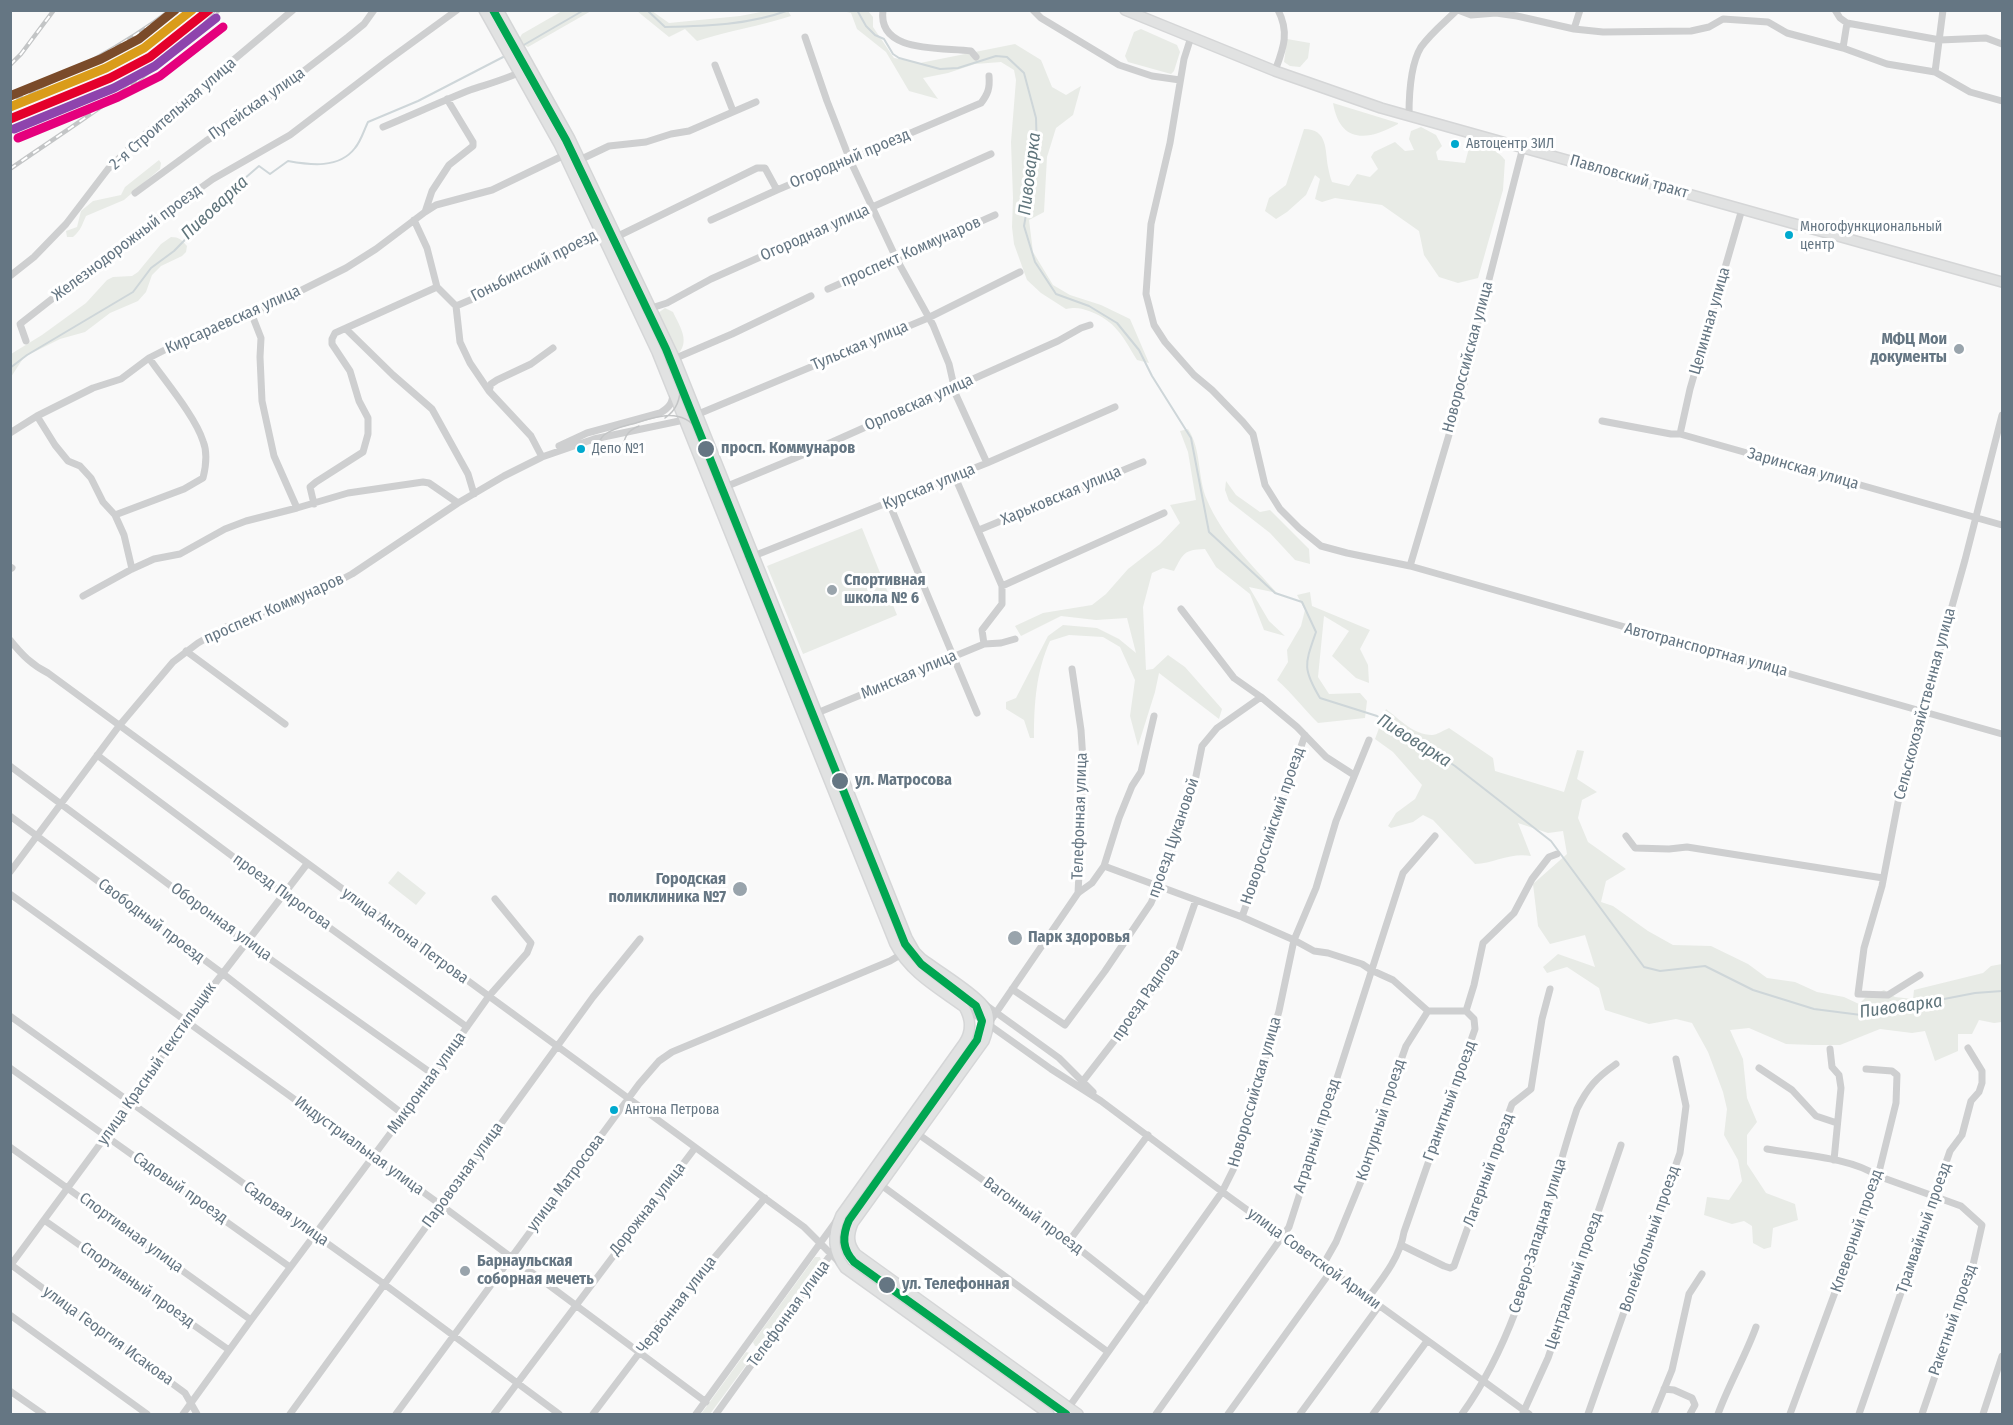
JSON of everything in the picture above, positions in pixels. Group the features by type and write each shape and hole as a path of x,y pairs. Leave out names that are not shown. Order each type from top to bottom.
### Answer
{"main road":[{"name":"улица Советской Армии","path":"484,10 564,155 662,364 901,956 916,972 964,1007"},
{"path":"498,10 575,150 675,359 912,948 922,959 981,1002 988,1017"},
{"name":"Павловский тракт","path":"1125,10 1275,71 1409,116 2002,282"},
{"path":"964,1007 968,1013 970,1029"},
{"name":"Телефонная улица","path":"853,1223 984,1041 988,1017"},
{"name":"Телефонная улица","path":"841,1215 964,1043 970,1029"},
{"path":"841,1215 836,1227 835,1248 845,1268 1049,1414"},
{"path":"853,1223 849,1238 856,1254"},
{"name":"улица Антона Петрова","path":"856,1254 1078,1414"}],"street":[{"name":"2-я Строительная улица","path":"10,276 42,249 66,224 108,169 136,141 293,10"},
{"name":"Путейская улица","path":"135,193 253,110 364,24 374,10"},
{"name":"Железнодорожный проезд","path":"26,341 20,324 117,248 213,179 290,135 457,10"},
{"path":"883,10 884,28 894,39 917,47 971,51 976,57"},
{"path":"1033,10 1041,18 1119,64 1152,76 1180,80"},
{"path":"1275,71 1285,34 1284,22 1278,10"},
{"path":"1409,116 1408,88 1419,50 1457,10 1471,15 1496,13 1518,16 1574,29 1603,32 1691,31 1709,27 1724,20 1768,22 1786,33 1843,48 1887,64 1935,72 1970,92 2002,101"},
{"path":"1574,29 1580,10"},
{"path":"1835,10 1846,23 1940,40 1986,38 2002,44"},
{"path":"1935,72 1943,10"},
{"path":"1843,48 1846,23"},
{"name":"Автотранспортная улица","path":"1191,37 1151,224 1146,294 1154,325 1165,342 1194,375 1212,390 1253,434 1265,484 1280,509 1299,528 1321,546 1410,566 2002,734"},
{"path":"805,38 850,160 897,260 933,325 949,364 956,395 987,463"},
{"path":"383,127 529,64"},
{"path":"715,65 733,111"},
{"name":"Огородный проезд","path":"606,242 757,168 765,168 777,190 850,160 981,103 990,86 989,76"},
{"path":"425,212 432,191 449,165 473,146 473,142 447,99"},
{"path":"569,165 609,147 646,142 670,134 689,131 756,102"},
{"name":"Новороссийская улица","path":"1410,566 1470,364 1475,333 1523,147"},
{"name":"Кирсараевская улица","path":"10,433 37,416 93,388 121,379 149,358 188,338 218,324 252,315 346,268 436,205 492,190 575,150"},
{"name":"Огородная улица","path":"639,312 667,303 711,279 991,154"},
{"path":"711,220 777,190"},
{"name":"Целинная улица","path":"1680,434 1690,389 1742,209"},
{"name":"проспект Коммунаров","path":"828,289 995,215"},
{"path":"414,220 427,248 437,287 456,306 460,342 470,363 489,391 531,436 542,457"},
{"name":"Гоньбинский проезд","path":"456,306 482,295 552,255 611,227"},
{"name":"Тульская улица","path":"684,420 928,318 1020,272"},
{"path":"314,504 310,492 312,485 363,452 368,434 368,418 359,401 350,371 332,344 335,333 437,287"},
{"path":"662,364 811,296"},
{"path":"252,315 261,338 262,401 274,456 297,508"},
{"name":"Орловская улица","path":"713,492 1090,325"},
{"path":"346,329 432,409 468,474 474,494"},
{"path":"489,391 491,384 497,380 531,364 554,348"},
{"path":"115,515 184,489 203,478 207,465 203,441 187,412 149,358"},
{"path":"666,409 672,401 672,389"},
{"path":"679,406 689,407 697,415"},
{"name":"проспект Коммунаров","path":"10,872 118,726 153,684 186,651 226,627 352,574 458,503 581,435 679,406"},
{"name":"Курская улица","path":"741,561 954,477 1114,407"},
{"name":"Сельскохозяйственная улица","path":"1920,975 1888,994 1858,994 1864,948 1883,878 1900,792 1977,517 2002,415"},
{"path":"37,416 68,461 80,466 91,478 104,502 115,515 132,569"},
{"name":"проспект Коммунаров","path":"542,457 594,439 684,420"},
{"name":"Заринская улица","path":"1602,421 1680,434 2002,525"},
{"name":"Харьковская улица","path":"980,530 1143,462"},
{"path":"954,477 980,530 1002,586 1002,604 982,630 984,644"},
{"path":"84,596 132,569 154,559 180,554 225,529 348,493 423,482 429,483 458,503"},
{"path":"889,503 977,713"},
{"path":"1002,586 1164,513"},
{"name":"Новороссийский проезд","path":"1180,609 1234,678 1261,697 1305,735 1326,757 1354,775"},
{"name":"Минская улица","path":"805,718 984,644 1001,644 1015,639"},
{"name":"улица Антона Петрова","path":"10,640 35,667 48,673 695,1148 822,1240 835,1248 856,1254"},
{"path":"186,651 285,724"},
{"name":"Телефонная улица","path":"1072,669 1081,730 1084,776 1078,893"},
{"name":"проезд Цукановой","path":"1012,989 1065,1025 1151,903 1175,845 1193,791 1202,747 1217,728 1261,697"},
{"name":"Телефонная улица","path":"988,1017 1012,989 1078,893 1092,883 1104,866 1119,818 1132,786 1141,772 1154,716"},
{"name":"Новороссийский проезд","path":"1242,917 1305,735"},
{"name":"Новороссийская улица","path":"1069,1407 1222,1192 1235,1166 1279,1011 1294,940 1316,888 1336,821 1369,740"},
{"name":"проезд Пирогова","path":"97,755 283,894 467,1027"},
{"name":"Оборонная улица","path":"10,766 246,942 434,1075"},
{"path":"844,818 857,814"},
{"name":"Свободный проезд","path":"10,816 222,973 404,1115"},
{"name":"Аграрный проезд","path":"1156,1414 1289,1227 1403,873 1435,836"},
{"path":"1626,836 1635,848 1687,847 1883,878"},
{"name":"Гранитный проезд","path":"1368,1298 1387,1272 1401,1245 1475,1029 1474,1019 1466,1011 1483,943 1514,913 1532,879 1549,857 1557,854"},
{"name":"улица Красный Текстильщик","path":"11,1265 106,1136 186,1021 307,864"},
{"path":"1104,866 1242,917 1314,951 1362,964 1393,980 1428,1011 1466,1011"},
{"name":"Индустриальная улица","path":"10,894 441,1205 706,1402"},
{"name":"Микронная улица","path":"183,1414 434,1075 489,996 527,953 531,943 495,899"},
{"name":"проезд Радлова","path":"1083,1082 1142,1005 1179,949 1196,900"},
{"name":"Паровозная улица","path":"290,1414 557,1047 640,939"},
{"name":"улица Матросова","path":"396,1414 658,1061 672,1052 901,956 912,948"},
{"name":"Лагерный проезд","path":"1401,1245 1444,1266 1450,1268 1454,1266 1512,1104 1532,1089 1542,1019 1550,989"},
{"name":"улица Советской Армии","path":"964,1007 988,1017 1059,1058 1101,1101"},
{"name":"Контурный проезд","path":"1323,1265 1336,1242 1365,1174 1406,1046 1428,1011"},
{"name":"Садовая улица","path":"10,1017 384,1284 559,1414"},
{"path":"970,1029 988,1017"},
{"name":"улица Советской Армии","path":"988,1017 1051,1069 1148,1135 1222,1192 1524,1413"},
{"name":"Трамвайный проезд","path":"1860,1414 1933,1196 1950,1151 1962,1135 1971,1101 1982,1083 1982,1071 1968,1048"},
{"path":"1830,1049 1832,1067 1839,1075 1841,1088 1834,1160"},
{"name":"Волейбольный проезд","path":"1588,1414 1680,1153 1686,1106 1676,1059"},
{"name":"Северо-Западная улица","path":"1462,1414 1484,1383 1525,1287 1577,1109 1587,1088 1616,1064"},
{"name":"Садовый проезд","path":"10,1068 290,1267"},
{"path":"1759,1068 1792,1090 1816,1116 1837,1123"},
{"name":"Клеверный проезд","path":"1790,1414 1878,1176 1896,1103 1897,1075 1892,1071 1866,1069"},
{"name":"Вагонный проезд","path":"918,1134 1069,1241 1145,1301"},
{"path":"1069,1241 1148,1135"},
{"name":"Центральный проезд","path":"1524,1413 1548,1358 1621,1145"},
{"name":"Спортивная улица","path":"10,1147 251,1320"},
{"name":"Дорожная улица","path":"494,1414 695,1148"},
{"path":"1767,1149 1834,1160 1868,1170 1878,1176 1933,1196"},
{"path":"881,1185 1108,1352"},
{"name":"Ракетный проезд","path":"1922,1414 1973,1265 1982,1225 1961,1206 1933,1196"},
{"name":"Червонная улица","path":"593,1414 640,1352 658,1324 765,1198"},
{"name":"Телефонная улица","path":"696,1414 841,1215"},
{"name":"Спортивный проезд","path":"44,1220 229,1350"},
{"name":"Телефонная улица","path":"716,1414 853,1223"},
{"name":"улица Антона Петрова","path":"822,1240 835,1248"},
{"name":"улица Георгия Исакова","path":"11,1265 185,1393 197,1414"},
{"path":"1228,1414 1331,1271"},
{"path":"1654,1414 1672,1370 1689,1294 1702,1274"},
{"path":"1300,1414 1379,1306"},
{"path":"10,1315 147,1414"},
{"path":"1718,1414 1725,1393 1747,1351 1756,1327"},
{"path":"1373,1414 1427,1341"},
{"path":"1983,1414 2002,1356"},
{"path":"1664,1389 1674,1390 1692,1398 1695,1405 1690,1414"},
{"path":"10,1391 44,1414"}],"shaded area":[{"path":"562,11 591,11 528,47 521,44 519,39 522,34"},
{"path":"637,11 652,11 669,23 766,11 788,11 791,16 697,41 685,29 669,37"},
{"path":"843,11 868,11 873,17 873,27 894,58 920,63 1015,44 1041,60 1052,87 1066,95 1081,86 1073,115 1056,128 1047,157 1044,212 1029,220 1033,252 1053,285 1070,295 1101,305 1130,319 1149,363 1137,360 1118,331 1106,320 1083,309 1066,309 1041,293 1027,280 1014,244 1012,227 1011,142 1016,80 1014,70 1001,62 975,64 923,78 938,99 909,91 886,52 857,29 851,13"},
{"path":"1141,29 1177,45 1180,52 1171,74 1128,62 1125,56 1134,32"},
{"path":"1287,39 1310,43 1308,58 1300,67 1290,66 1284,62"},
{"path":"1333,103 1398,124 1376,134 1357,135 1342,126"},
{"path":"1421,127 1436,135 1442,146 1436,152 1438,160 1465,163 1469,148 1480,148 1493,150 1505,160 1503,190 1478,278 1458,283 1439,277 1424,255 1419,231 1382,205 1335,198 1322,202 1315,199 1320,179 1315,175 1306,195 1287,212 1276,219 1265,211 1269,198 1286,185 1304,129 1317,133 1324,142 1332,182 1349,186 1357,174 1370,177 1378,169 1371,157 1374,152 1395,142 1405,151 1414,150 1409,139 1411,131"},
{"path":"159,160 160,169 124,200 86,216 76,234 73,237 67,237 66,231 77,227 81,211 93,201 121,195 125,187"},
{"path":"171,237 184,242 187,246 186,252 161,266 152,275 146,292 138,301 110,313 85,332 60,339 24,357 11,377 11,354 86,303 107,280 113,277 132,276 138,272 161,244"},
{"path":"665,308 673,312 684,338 679,353 676,352 658,313"},
{"path":"1188,429 1198,455 1204,491 1213,513 1229,538 1277,593 1249,587 1269,621 1285,636 1264,630 1250,594 1216,567 1205,549 1192,550 1182,556 1174,571 1163,568 1152,573 1143,607 1146,670 1153,669 1168,655 1185,667 1222,709 1219,719 1159,673 1138,746 1130,716 1135,680 1120,647 1103,637 1069,635 1050,641 1045,653 1037,688 1034,738 1030,738 1024,720 1006,709 1006,702 1016,698 1048,636 1063,625 1097,628 1119,639 1136,653 1127,618 1096,620 1061,616 1021,636 1015,626 1043,613 1092,605 1180,523 1170,505 1196,500 1188,452 1180,431"},
{"path":"1226,481 1236,495 1260,512 1270,510 1309,549 1310,564 1295,560 1270,533 1229,501 1225,490"},
{"name":"Спортивная школа № 6","path":"862,528 897,615 803,654 767,566"},
{"path":"1310,592 1312,606 1370,630 1360,649 1368,665 1369,683 1356,678 1332,656 1349,631 1324,616 1318,677 1329,694 1360,693 1367,701 1365,718 1318,723 1277,680 1288,662 1287,650 1301,626 1305,610 1297,595"},
{"path":"1386,709 1407,726 1425,734 1434,735 1449,728 1493,758 1495,771 1564,792 1577,750 1584,751 1577,779 1597,792 1582,800 1578,818 1588,842 1626,869 1606,881 1601,902 1613,906 1648,931 1673,945 1711,946 1748,964 1767,978 1795,982 1817,992 1844,997 1859,1004 1865,998 1884,990 1895,997 1913,999 1914,990 1983,973 1991,966 2002,964 2002,1022 1979,1020 1972,1034 1958,1034 1958,1051 1935,1061 1925,1031 1912,1033 1880,1029 1840,1045 1813,1045 1786,1044 1749,1028 1730,1030 1743,1059 1747,1098 1757,1122 1747,1135 1747,1164 1766,1193 1795,1204 1798,1220 1773,1228 1771,1247 1764,1249 1753,1243 1752,1226 1744,1221 1732,1224 1704,1215 1707,1197 1729,1200 1742,1181 1738,1160 1724,1135 1727,1109 1723,1092 1708,1052 1692,1023 1676,1019 1649,1024 1605,1010 1599,988 1567,967 1547,973 1543,967 1558,954 1595,967 1585,935 1550,944 1538,926 1533,884 1567,854 1563,831 1548,833 1518,823 1531,856 1517,855 1475,864 1433,820 1423,815 1413,822 1391,828 1388,826 1396,813 1415,799 1422,785 1393,752 1375,739"},
{"path":"398,871 426,893 416,905 388,883"},
{"path":"815,1257 820,1257 821,1260 760,1346 755,1346 753,1342"},
{"path":"746,1352 752,1357 710,1414 701,1414"}],"waterway":[{"name":"Пивоварка","path":"522,46 584,10"},
{"name":"Пивоварка","path":"647,10 665,27 743,22 789,10"},
{"name":"Пивоварка","path":"857,10 866,26 875,35 884,39 893,54 899,58 940,69 958,68 996,56 1007,57 1024,73 1036,118 1037,151 1024,226 1035,262 1056,294 1089,306 1117,323 1139,350 1152,376 1191,438 1209,532 1275,593 1302,602 1316,632 1307,666 1310,680 1320,698 1377,716 1455,766 1551,841 1644,967 1660,971 1705,966 1753,990 1814,1009 1861,1015 1975,993 2002,991"},
{"name":"Пивоварка","path":"10,368 27,355 133,292 151,268 174,251 259,166 270,174 288,161 324,164 341,159 357,145 368,122 418,101 507,55"}],"tram line":[{"path":"665,418 673,411 677,403 680,384"},
{"path":"596,452 604,435 619,428 661,416 677,416 691,423 698,430"},
{"path":"623,446 628,433 639,426"}],"railway":[{"path":"10,65 54,10"},
{"path":"10,102 113,49 171,10"},
{"path":"10,169 145,75 219,10"}],"transit line":[{"path":"10,96 101,59 139,39 175,10"},
{"path":"10,107 106,68 144,48 192,10"},
{"path":"10,119 110,78 150,57 209,10"},
{"path":"493,10 566,140 666,349 905,944 921,964 976,1006 982,1021 977,1040 849,1220 844,1237 847,1252 854,1262 1066,1414"},
{"path":"14,129 114,88 155,66 216,18"},
{"path":"18,138 118,97 160,76 223,27"}],"place":[{"name":"Автоцентр ЗИЛ","path":"1455,144"},
{"name":"Многофункциональный центр","path":"1789,235"},
{"name":"МФЦ Мои документы","path":"1959,349"},
{"name":"Депо №1","path":"581,449"},
{"name":"просп. Коммунаров","path":"706,449"},
{"name":"Спортивная школа № 6","path":"832,590"},
{"name":"ул. Матросова","path":"840,781"},
{"name":"Городская поликлиника №7","path":"740,889"},
{"name":"Парк здоровья","path":"1015,938"},
{"name":"Антона Петрова","path":"614,1110"},
{"name":"Барнаульская соборная мечеть","path":"465,1271"},
{"name":"ул. Телефонная","path":"887,1285"}]}
